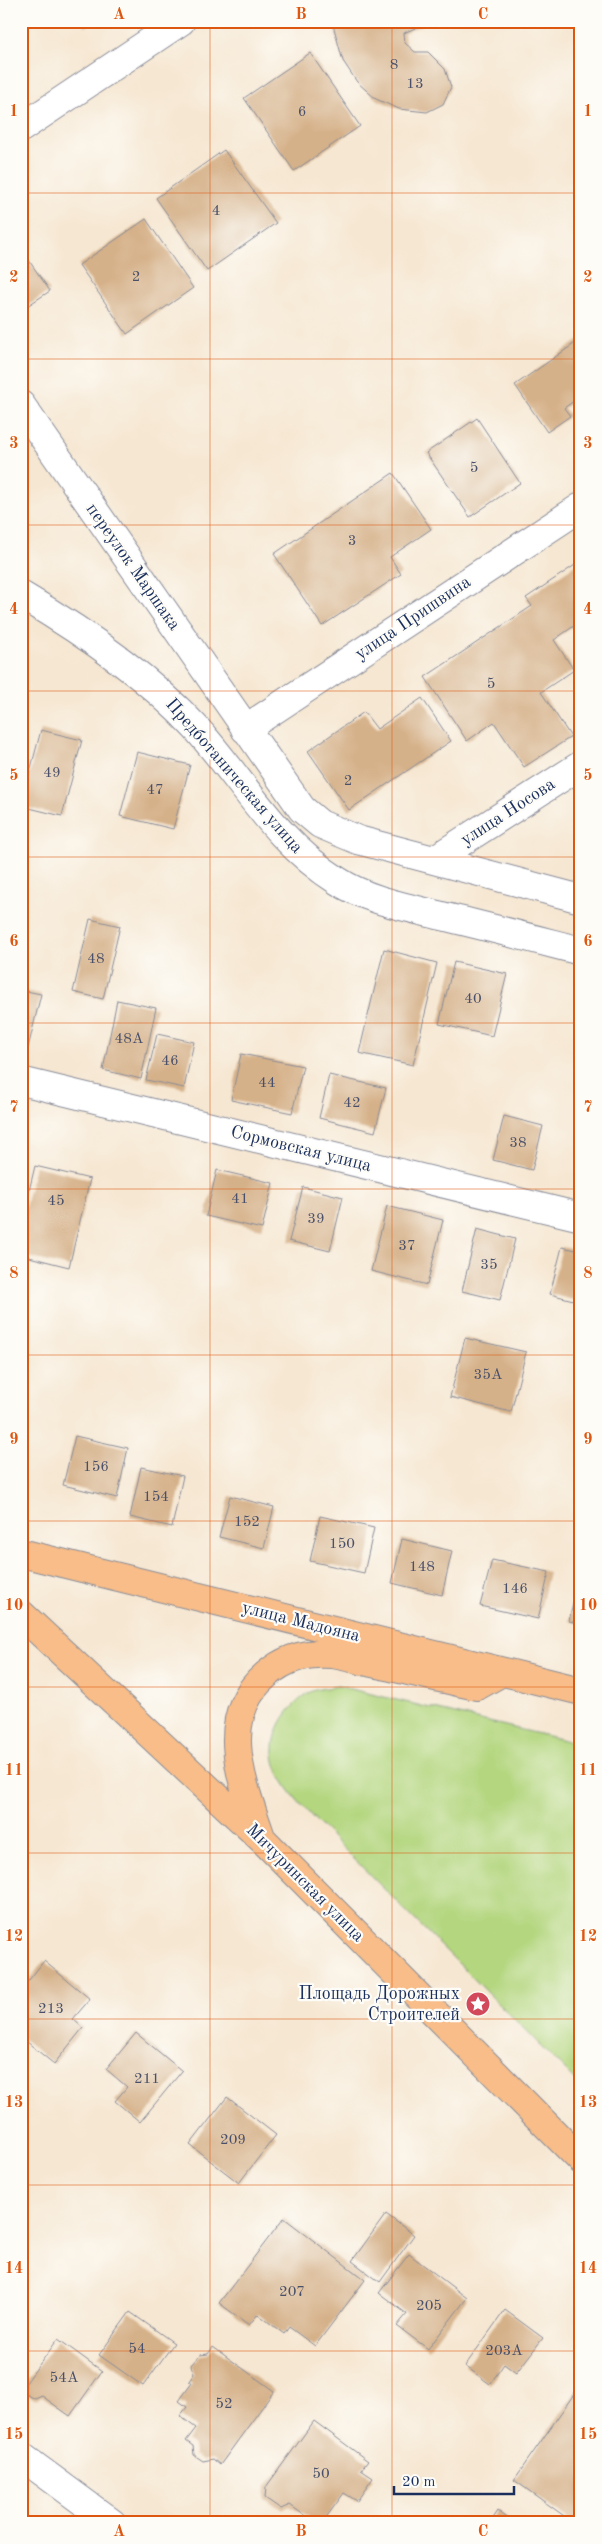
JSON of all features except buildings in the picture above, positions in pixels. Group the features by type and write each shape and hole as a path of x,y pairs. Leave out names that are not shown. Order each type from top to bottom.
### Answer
{"main road":[{"name":"улица Мадояна","path":"21,1553 581,1691"},
{"name":"Мичуринская улица","path":"21,1614 263,1840 581,2160"},
{"path":"263,1840 243,1785 236,1754 237,1725 243,1703 257,1682 274,1667 297,1655 332,1654 477,1686 502,1672"}],"street":[{"path":"21,128 181,21"},
{"name":"переулок Маршака","path":"21,405 244,729"},
{"name":"улица Пришвина","path":"244,729 581,507"},
{"name":"Предботаническая улица","path":"21,595 63,619 162,695 196,728 276,830 310,861 339,882 374,898 581,951"},
{"name":"Предботаническая улица","path":"244,729 302,809 320,824 358,840 581,899"},
{"name":"улица Носова","path":"435,860 581,765"},
{"name":"Сормовская улица","path":"21,1081 581,1217"},
{"path":"21,2456 112,2523"}],"green space":[{"name":"Площадь Дорожных Строителей","path":"338,1686 581,1744 581,2086 316,1821 283,1781 276,1765 274,1754 274,1743 281,1722 295,1704 312,1691"}],"place":[{"name":"Площадь Дорожных Строителей","path":"478,2004"}]}
